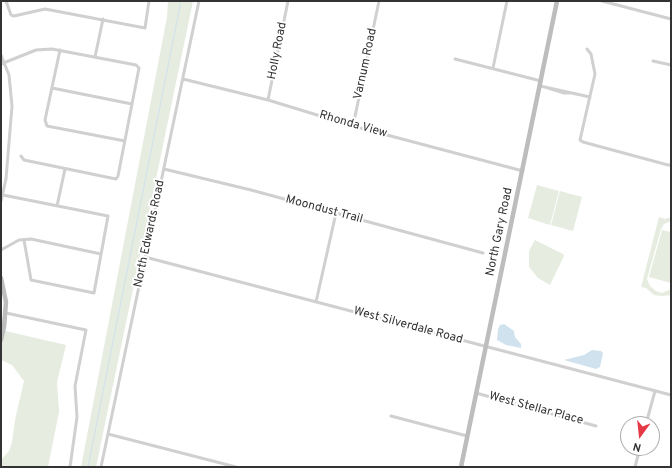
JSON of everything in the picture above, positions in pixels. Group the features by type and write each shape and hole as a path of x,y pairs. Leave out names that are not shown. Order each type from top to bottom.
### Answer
{"street":[{"path":"6,1 11,15 14,16 45,9 145,28 149,1"},
{"name":"North Edwards Road","path":"101,467 199,1"},
{"name":"Holly Road","path":"268,100 288,1"},
{"name":"Varnum Road","path":"353,126 379,1"},
{"path":"492,68 507,1"},
{"name":"North Gary Road","path":"461,467 557,1"},
{"path":"602,1 671,19"},
{"path":"95,57 103,19"},
{"path":"3,63 36,50 52,49 95,57 139,68 118,176 116,178 24,160 21,156"},
{"path":"588,49 591,54 595,74 579,136 583,142 671,165"},
{"path":"60,50 46,123 47,126 125,141"},
{"path":"1,55 11,86 12,106 3,195 1,201"},
{"path":"455,58 492,68 541,84 548,88 590,97"},
{"path":"653,61 671,66"},
{"name":"Rhonda View","path":"183,79 268,100 353,126 523,171"},
{"path":"52,88 132,104"},
{"path":"57,206 65,169"},
{"name":"Moondust Trail","path":"164,169 211,180 483,253"},
{"path":"3,195 108,216 94,293 31,280 24,240"},
{"path":"316,302 336,213"},
{"path":"1,250 24,240 31,239 101,254"},
{"name":"West Silverdale Road","path":"144,257 671,395"},
{"path":"1,278 6,302 6,313 1,340"},
{"path":"6,313 86,330 76,386 77,417 70,467"},
{"path":"648,416 655,391"},
{"name":"West Stellar Place","path":"476,393 596,426"},
{"path":"391,416 467,436"},
{"path":"108,434 236,467"},
{"path":"634,467 637,456"}],"shaded area":[{"path":"168,1 193,1 96,467 81,467 167,17"},
{"path":"537,185 559,191 550,225 528,218"},
{"path":"560,191 582,197 573,231 551,225"},
{"path":"659,217 665,219 671,217 671,221 664,224 661,229 647,279 650,286 656,291 662,293 671,289 671,295 662,296 654,295 646,288 641,287"},
{"path":"662,230 671,232 671,283 649,277"},
{"path":"535,240 563,254 564,256 550,285 538,278 529,267 529,251"},
{"path":"1,330 66,345 57,382 59,412 48,467 1,467 1,460 9,451 12,442 15,420 24,381 12,365 1,360"}],"water":[{"path":"504,324 514,331 515,337 521,344 521,348 506,345 497,340 498,329 500,325"},
{"path":"592,350 601,351 603,353 600,367 596,369 564,360 584,355"}],"waterway":[{"path":"88,467 181,1"}]}
